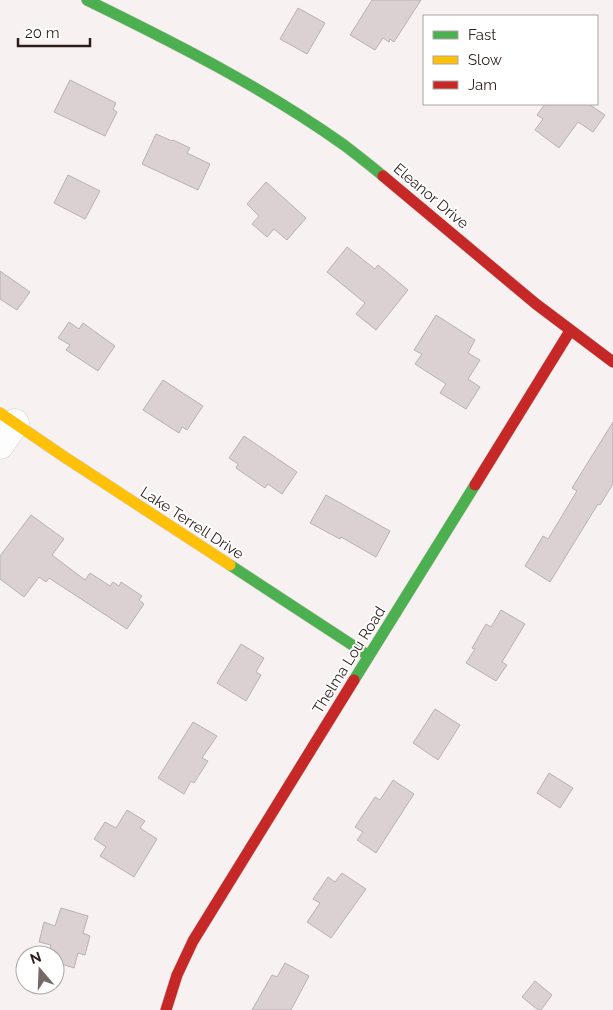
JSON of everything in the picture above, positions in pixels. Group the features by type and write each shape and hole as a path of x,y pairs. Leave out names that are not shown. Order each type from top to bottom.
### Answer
{"street":[{"name":"Eleanor Drive","path":"87,0 165,38 280,103 343,144 412,198 513,285 570,331 613,362"},
{"name":"Thelma Lou Road","path":"166,1010 176,975 193,941 570,331"},
{"name":"Lake Terrell Drive","path":"8,418 369,656"},
{"path":"0,445 8,418"}],"building":[{"path":"372,0 421,0 394,42 390,39 389,42 383,38 375,50 350,35"},
{"path":"298,8 325,23 307,54 280,39"},
{"path":"70,80 116,103 113,109 117,112 105,136 54,112"},
{"path":"544,105 590,105 605,115 593,132 578,122 559,148 535,130 543,119 537,115"},
{"path":"156,134 190,148 187,153 210,164 198,190 142,164"},
{"path":"68,175 100,191 85,219 54,203"},
{"path":"266,182 306,218 287,240 274,229 267,237 252,224 259,216 247,204"},
{"path":"347,247 375,269 378,265 408,290 376,330 356,314 365,303 327,272"},
{"path":"0,271 30,292 17,310 0,299"},
{"path":"436,315 475,340 468,353 480,360 468,379 480,387 466,409 440,393 446,384 415,364 422,354 414,350"},
{"path":"69,322 79,329 83,323 115,346 98,371 66,350 70,345 58,338"},
{"path":"163,380 203,406 187,430 182,427 179,433 143,410"},
{"path":"613,422 613,484 600,505 598,504 550,582 525,566 543,536 548,539 577,491 572,488"},
{"path":"244,436 297,472 282,494 268,484 265,488 236,468 238,464 229,458"},
{"path":"326,495 390,531 376,557 341,537 340,539 310,523"},
{"path":"31,515 64,539 52,555 85,580 90,573 110,586 113,582 119,586 121,582 142,596 139,600 144,604 127,629 49,578 46,582 39,577 24,597 0,579 0,556"},
{"path":"501,610 525,624 502,662 507,665 496,681 466,663 475,649 472,648 486,624 491,627"},
{"path":"241,644 264,658 256,672 261,675 246,701 217,683"},
{"path":"435,709 460,725 438,760 413,743"},
{"path":"193,722 217,736 202,758 208,761 194,783 191,781 184,794 158,778"},
{"path":"549,773 573,788 560,808 537,793"},
{"path":"393,780 414,794 376,853 357,840 363,832 355,827 375,797 380,800"},
{"path":"127,810 145,821 140,828 157,839 134,877 100,856 106,847 94,839 105,822 116,828"},
{"path":"342,873 366,889 331,938 307,922 320,903 313,899 328,877 335,882"},
{"path":"61,908 88,916 83,933 90,936 85,955 78,953 74,968 65,965 65,945 51,945 39,942 44,922 55,926"},
{"path":"285,963 309,976 291,1010 252,1010 272,975 277,977"},
{"path":"535,981 552,995 541,1010 538,1010 522,997"}],"traffic: fast":[{"path":"87,0 251,85 314,124 383,176"},
{"path":"354,680 475,485"},
{"path":"230,565 369,656"}],"traffic: slow":[{"path":"0,413 230,565"}],"traffic: jam":[{"path":"383,176 536,304 613,362"},
{"path":"475,485 570,331"},
{"path":"166,1010 177,975 193,941 354,680"}]}
